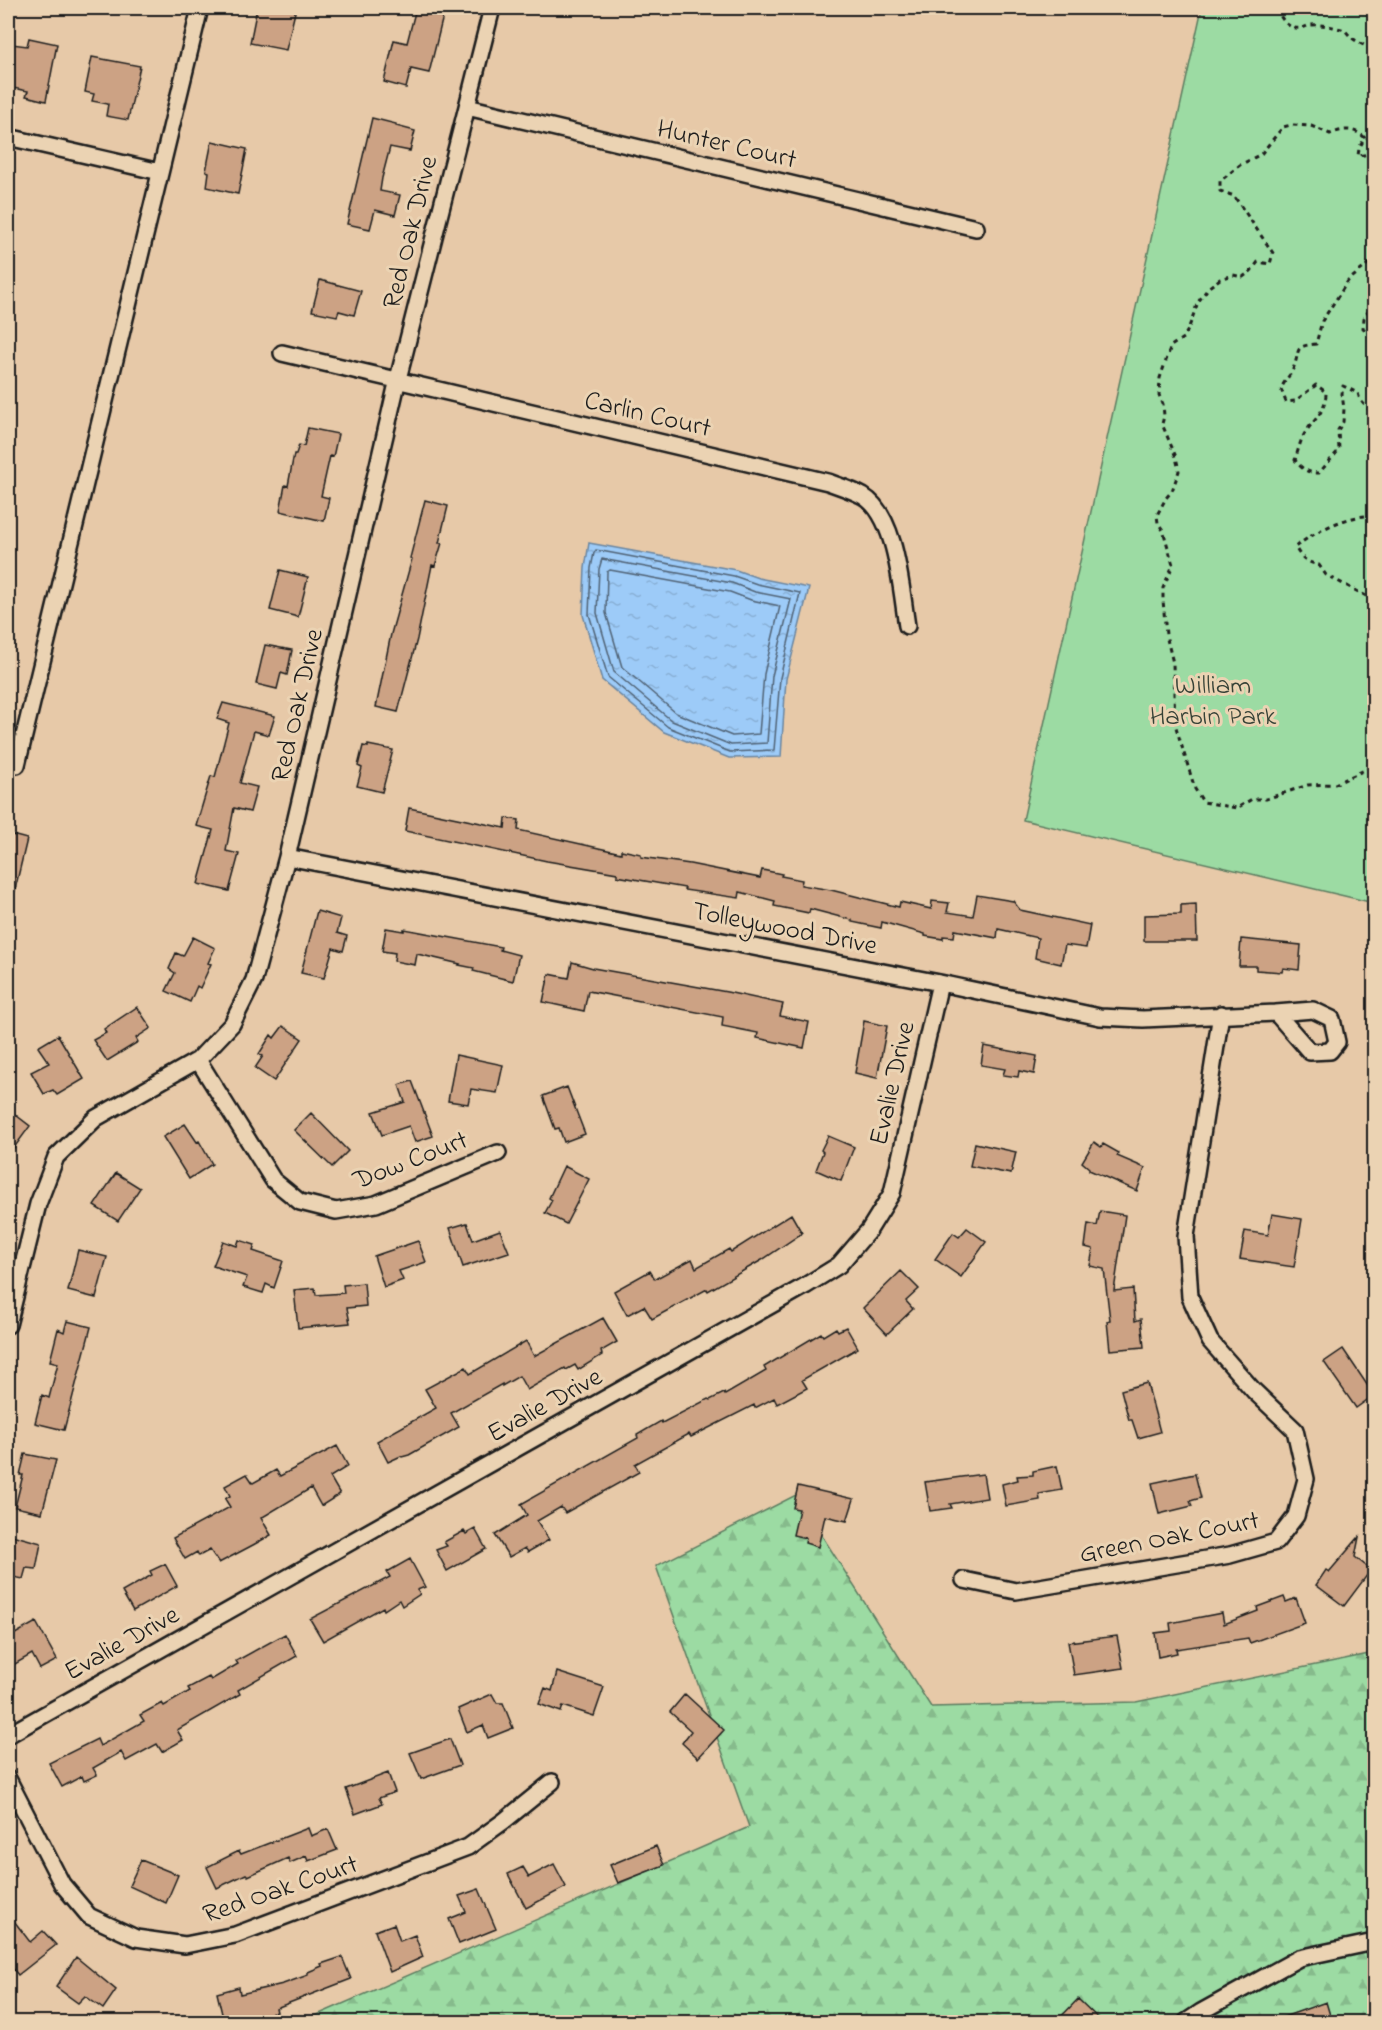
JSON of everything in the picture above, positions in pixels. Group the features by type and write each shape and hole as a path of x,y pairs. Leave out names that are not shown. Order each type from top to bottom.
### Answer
{"street":[{"path":"17,765 200,8"},
{"name":"Red Oak Drive","path":"8,1325 38,1204 56,1157 96,1119 198,1060 232,1023 254,980 287,857 398,379 492,8"},
{"name":"Hunter Court","path":"467,107 976,228"},
{"path":"8,137 160,172"},
{"name":"Carlin Court","path":"282,353 828,482 864,497 883,518 894,545 907,626"},
{"name":"Tolleywood Drive","path":"287,857 940,983 1100,1017 1143,1019 1276,1013"},
{"name":"Evalie Drive","path":"8,1735 805,1286 838,1265 869,1230 892,1193 940,983"},
{"name":"Green Oak Court","path":"964,1580 1016,1591 1230,1555 1276,1542 1296,1516 1306,1479 1295,1430 1254,1391 1210,1341 1190,1297 1186,1236 1221,1014"},
{"name":"Dow Court","path":"198,1060 273,1180 300,1202 336,1211 376,1204 498,1153"},
{"name":"Red Oak Court","path":"8,1779 62,1884 89,1916 136,1938 185,1945 235,1935 468,1847 552,1782"},
{"path":"1186,2022 1299,1958 1374,1942"}],"path":[{"path":"1277,8 1281,19 1289,25 1299,29 1310,25 1345,30 1352,40 1366,45 1374,52"},
{"path":"1374,153 1358,156 1359,147 1365,138 1359,132 1343,129 1330,134 1311,126 1291,125 1283,127 1261,154 1240,165 1220,181 1220,191 1234,196 1273,253 1270,264 1258,262 1243,277 1233,275 1220,279 1209,287 1198,302 1183,338 1171,346 1160,378 1159,395 1163,404 1162,424 1173,448 1179,471 1172,491 1157,514 1173,566 1163,588 1163,600 1173,663 1174,724 1195,789 1203,802 1237,808 1252,799 1266,799 1308,785 1335,784 1352,778 1371,767 1374,768"},
{"path":"1374,255 1366,266 1348,281 1322,321 1316,344 1302,345 1296,351 1293,371 1283,382 1281,389 1286,402 1295,401 1316,385 1326,392 1323,411 1304,434 1295,460 1302,469 1311,473 1319,473 1339,450 1338,430 1344,409 1343,386 1358,393 1360,400 1374,415"},
{"path":"1374,302 1364,318 1363,328 1374,336"},
{"path":"1374,516 1352,518 1336,524 1307,538 1295,547 1301,557 1319,565 1326,575 1374,600"}],"green space":[{"name":"William Harbin Park","path":"1202,8 1374,8 1374,903 1023,820"},
{"path":"796,1495 931,1707 1136,1702 1374,1653 1374,2017 1354,2022 301,2022 749,1827 656,1566"}],"water":[{"path":"589,543 736,570 758,578 809,588 786,679 781,757 729,758 664,732 602,680 583,615 585,568"}],"building":[{"path":"257,8 296,8 286,50 250,43"},
{"path":"416,8 445,8 429,73 411,69 406,88 384,82 394,40 407,43"},
{"path":"29,38 57,44 46,101 26,96 28,91 8,87 8,65 12,44 27,46"},
{"path":"92,57 140,66 128,120 106,116 108,104 92,101 94,94 85,92"},
{"path":"372,118 415,131 410,151 390,147 382,178 380,191 400,195 395,215 375,210 370,229 347,224"},
{"path":"212,141 247,149 238,194 207,187 209,172 206,171"},
{"path":"320,280 361,291 354,315 339,311 337,316 312,311"},
{"path":"308,428 338,434 333,457 330,456 321,496 329,498 324,521 280,511 285,485 288,486 294,454 299,445 304,446"},
{"path":"425,500 448,506 439,543 442,543 435,566 432,565 417,639 398,712 376,707 391,634 412,559 410,558"},
{"path":"280,570 308,577 298,617 270,610"},
{"path":"265,645 292,650 287,675 281,673 277,689 256,684"},
{"path":"223,703 275,716 269,735 254,731 240,783 257,787 250,812 234,808 226,851 239,854 229,891 198,884 213,830 196,826 211,776 215,777 229,723 217,719"},
{"path":"368,745 393,750 382,792 357,786 362,768 358,766 363,746 368,747"},
{"path":"409,808 505,828 506,818 519,820 518,830 621,853 621,850 641,854 641,857 760,878 762,870 782,874 781,876 802,880 801,885 899,907 900,902 931,909 932,901 949,903 947,912 973,916 977,895 1013,901 1020,910 1090,925 1086,948 1065,945 1061,964 1035,958 1038,938 998,929 997,938 955,930 954,937 943,936 943,939 925,936 925,934 882,922 881,928 810,909 809,913 774,906 775,901 740,892 739,898 684,890 685,888 617,876 617,873 547,861 405,831"},
{"path":"8,834 27,839 13,898 8,897"},
{"path":"1196,904 1197,941 1144,941 1144,915 1181,914 1181,905"},
{"path":"317,911 341,918 337,933 347,936 343,951 333,948 324,978 301,973"},
{"path":"386,928 404,931 404,929 501,947 500,950 519,955 513,981 473,971 474,968 460,964 417,954 415,965 394,961 395,953 382,951"},
{"path":"193,937 215,948 208,963 211,964 200,988 197,986 190,1002 166,991 175,973 169,969 176,953 183,956"},
{"path":"1241,939 1301,945 1299,970 1283,968 1282,972 1256,970 1256,966 1239,966"},
{"path":"572,962 783,1004 780,1016 809,1022 804,1048 757,1038 758,1033 722,1026 723,1017 588,991 584,1011 543,1002 549,974 569,978"},
{"path":"137,1007 151,1028 136,1038 138,1042 107,1061 93,1040 106,1033 104,1029"},
{"path":"864,1021 887,1026 877,1078 855,1073"},
{"path":"283,1026 302,1039 274,1081 255,1068 263,1056 259,1054 271,1035 274,1038"},
{"path":"58,1035 84,1079 57,1095 53,1090 44,1094 31,1072 49,1063 38,1047"},
{"path":"984,1046 1037,1056 1034,1074 1019,1071 1018,1077 1003,1075 1005,1069 981,1065"},
{"path":"456,1055 503,1065 497,1093 471,1089 468,1104 448,1101"},
{"path":"412,1081 433,1136 415,1142 409,1126 382,1135 373,1112 405,1102 399,1085"},
{"path":"567,1087 585,1134 564,1142 559,1128 555,1129 543,1096"},
{"path":"8,1109 30,1126 8,1156"},
{"path":"311,1113 348,1151 332,1167 294,1130"},
{"path":"185,1124 197,1142 199,1141 212,1164 189,1179 163,1137"},
{"path":"828,1136 854,1147 841,1181 816,1170 823,1152 821,1150"},
{"path":"1094,1142 1101,1147 1103,1144 1119,1153 1117,1156 1145,1168 1137,1191 1089,1170 1082,1162"},
{"path":"975,1143 1016,1152 1011,1174 970,1166"},
{"path":"564,1166 589,1179 566,1224 545,1213 552,1200 549,1198"},
{"path":"116,1173 140,1188 118,1221 94,1206"},
{"path":"1100,1211 1125,1215 1114,1291 1133,1289 1135,1321 1141,1319 1144,1347 1110,1350 1107,1321 1110,1320 1104,1269 1090,1266 1093,1249 1085,1247 1088,1224 1097,1226"},
{"path":"791,1214 802,1233 762,1260 708,1291 707,1289 652,1319 644,1306 627,1315 614,1291 650,1271 655,1279 692,1259 696,1268 729,1249 731,1252"},
{"path":"1272,1214 1302,1219 1294,1267 1240,1259 1245,1231 1268,1235"},
{"path":"467,1223 473,1240 500,1230 509,1252 463,1267 450,1228"},
{"path":"967,1228 986,1242 961,1277 935,1259 953,1233 959,1237"},
{"path":"239,1240 255,1245 253,1251 283,1261 274,1288 266,1284 263,1293 243,1287 247,1277 213,1266 223,1241 237,1246"},
{"path":"418,1241 426,1262 399,1271 403,1280 384,1287 374,1256"},
{"path":"78,1250 107,1257 96,1298 68,1291"},
{"path":"901,1271 919,1289 906,1301 913,1309 887,1334 863,1308"},
{"path":"364,1283 366,1306 347,1308 350,1323 298,1328 294,1290 315,1288 316,1295 344,1293 343,1285"},
{"path":"603,1318 617,1342 601,1351 602,1355 578,1370 575,1365 566,1370 565,1368 527,1390 519,1376 502,1386 502,1384 451,1413 459,1427 409,1455 388,1462 377,1441 436,1408 425,1389 466,1367 470,1374 526,1341 534,1356"},
{"path":"67,1321 91,1327 64,1430 35,1423 42,1395 49,1398 58,1363 50,1361 58,1329 64,1332"},
{"path":"846,1327 858,1348 802,1380 807,1388 777,1404 774,1398 755,1408 754,1405 691,1437 689,1434 635,1464 639,1472 565,1513 561,1507 537,1521 549,1540 528,1552 525,1548 509,1557 495,1535 527,1515 521,1504 638,1438 637,1435 661,1421 662,1423 708,1399 724,1393 725,1395 766,1371 764,1367 821,1333 823,1336 836,1328 838,1331"},
{"path":"1343,1349 1374,1395 1356,1408 1324,1362"},
{"path":"1147,1383 1160,1432 1138,1438 1132,1420 1129,1420 1121,1390"},
{"path":"337,1446 348,1466 330,1477 340,1494 321,1506 311,1488 261,1518 271,1535 219,1563 210,1550 199,1556 197,1552 185,1559 173,1538 230,1507 225,1499 230,1496 225,1486 247,1474 253,1483 276,1470 280,1476"},
{"path":"25,1454 56,1460 42,1513 15,1507 23,1475 20,1475"},
{"path":"1057,1466 1062,1490 1039,1494 1040,1500 1006,1506 1002,1484 1018,1480 1017,1476 1033,1475 1033,1471"},
{"path":"983,1474 987,1498 950,1504 952,1508 930,1511 925,1482"},
{"path":"1195,1474 1201,1498 1190,1501 1192,1506 1159,1514 1152,1483"},
{"path":"798,1486 854,1499 847,1521 825,1516 818,1547 805,1543 806,1538 793,1535 799,1509 793,1508"},
{"path":"475,1529 486,1549 447,1571 436,1550 447,1546 444,1542 464,1531 466,1534"},
{"path":"8,1534 41,1543 36,1569 26,1568 23,1579 8,1576"},
{"path":"1359,1537 1355,1557 1371,1570 1344,1606 1316,1585 1326,1570 1329,1572"},
{"path":"410,1559 425,1587 417,1590 420,1594 402,1606 399,1600 384,1610 383,1607 323,1641 310,1619 390,1577 387,1572"},
{"path":"165,1564 177,1586 133,1611 122,1592 152,1575 150,1571"},
{"path":"1284,1597 1286,1602 1296,1598 1305,1623 1250,1643 1248,1638 1176,1649 1177,1653 1158,1657 1155,1633 1171,1631 1170,1623 1222,1613 1224,1624 1258,1611 1257,1607"},
{"path":"36,1622 57,1660 40,1669 32,1654 8,1668 8,1638"},
{"path":"285,1634 297,1656 238,1690 240,1694 177,1730 183,1740 162,1752 157,1744 126,1761 121,1752 93,1768 97,1775 84,1781 82,1776 62,1787 49,1763 97,1739 100,1746 144,1721 140,1715 162,1703 164,1706 190,1691 188,1688 209,1677 211,1680 238,1664 236,1661"},
{"path":"1117,1636 1123,1668 1074,1675 1068,1642"},
{"path":"557,1672 604,1687 594,1716 563,1706 561,1712 539,1704 545,1688 552,1691"},
{"path":"492,1694 497,1703 503,1703 513,1728 488,1738 483,1725 467,1732 458,1709"},
{"path":"685,1694 724,1730 698,1758 682,1743 691,1731 670,1712"},
{"path":"450,1739 460,1765 421,1779 410,1753"},
{"path":"388,1773 395,1792 379,1798 382,1804 355,1814 346,1789"},
{"path":"308,1828 311,1836 328,1829 337,1850 308,1861 306,1856 290,1863 288,1858 217,1888 207,1867 239,1851 241,1854"},
{"path":"656,1846 664,1865 618,1883 610,1865"},
{"path":"141,1860 178,1875 166,1903 129,1886"},
{"path":"554,1864 566,1887 526,1908 508,1874 523,1867 529,1877"},
{"path":"479,1889 496,1929 459,1944 449,1919 466,1912 459,1896"},
{"path":"8,1913 30,1942 43,1931 56,1945 18,1975 9,1964 13,1961 8,1953"},
{"path":"394,1924 400,1941 415,1935 423,1957 390,1972 375,1931"},
{"path":"76,1957 116,1990 103,2009 85,1996 78,2003 56,1987"},
{"path":"342,1957 351,1979 276,2008 277,2012 240,2022 230,2022 229,2017 223,2018 217,1993 239,1987 240,1994 283,1984 308,1975 308,1972 322,1966 321,1964"},
{"path":"1078,1999 1102,2022 1056,2022"},
{"path":"1326,2002 1332,2022 1275,2022 1275,2020"}]}
